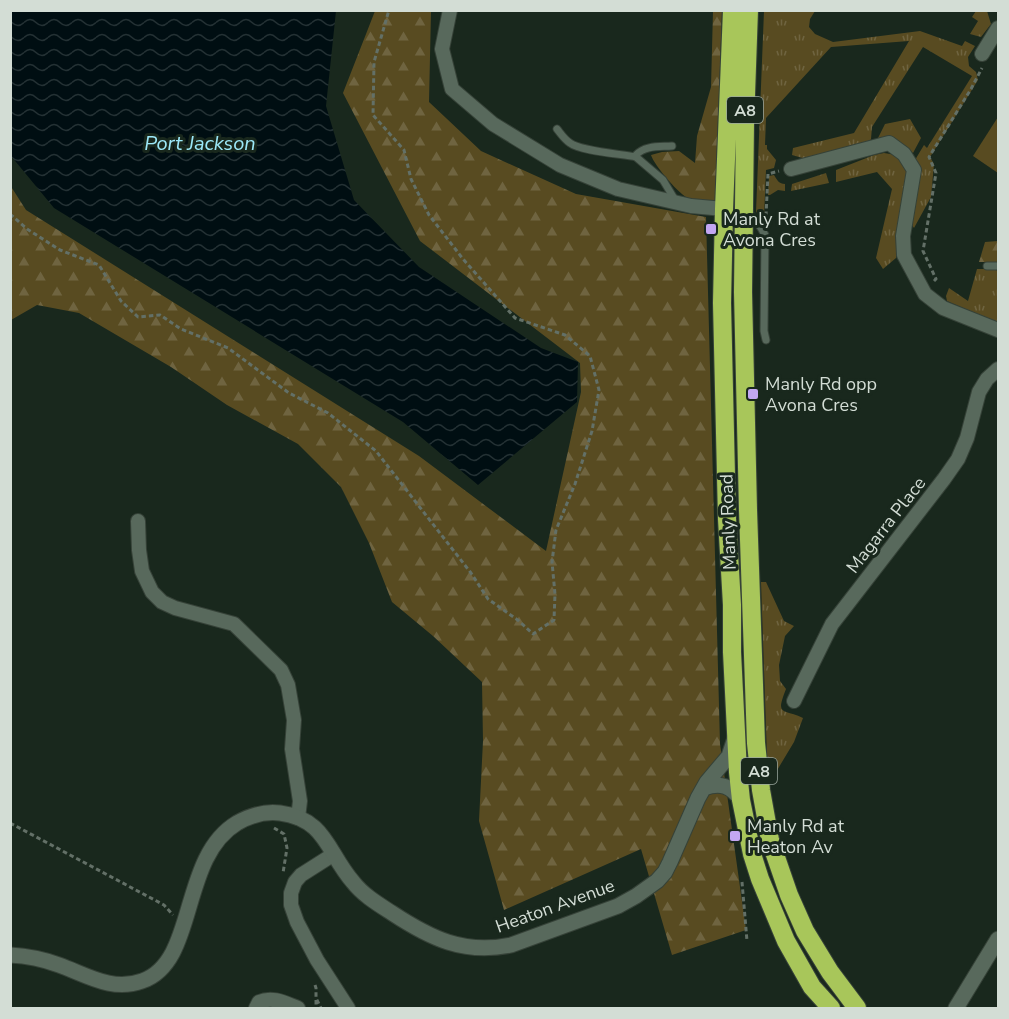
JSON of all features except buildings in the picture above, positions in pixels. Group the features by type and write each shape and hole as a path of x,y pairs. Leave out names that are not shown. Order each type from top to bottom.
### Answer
{"highway":[{"name":"Manly Road","path":"732,10 722,314 732,652 741,800 752,854 786,941 812,987 831,1008"},
{"name":"Manly Road","path":"749,10 745,123 744,304 754,715 761,790 770,840 789,895 805,931 830,972 857,1008"},
{"path":"724,208 744,210"}],"street":[{"path":"450,10 442,49 452,89 492,124 560,165 618,189 691,206 724,208"},
{"path":"982,54 999,28"},
{"path":"791,169 889,143 904,154 914,170 903,236 904,255 918,281 926,294 943,308 999,330"},
{"name":"Magarra Place","path":"794,701 832,624 958,459 967,438 980,392 987,379 999,369"},
{"path":"10,955 44,959 111,984 126,985 155,975 166,965 173,953 198,876 216,841 230,827 249,816 281,813 298,818 300,801 292,749 294,720 288,685 281,670 234,624 175,608 162,602 152,592 142,571 138,521"},
{"name":"Heaton Avenue","path":"298,818 313,825 320,832 358,888 404,920 450,944 480,949 511,945 618,906 636,896 665,872 704,788 729,756 736,735"},
{"path":"704,788 718,784 725,786 736,792 741,800"},
{"path":"334,854 295,882 291,893 291,905 297,922 317,960 348,1008"},
{"path":"956,1008 999,939"},
{"path":"256,1008 259,1002 269,999 298,1008"}],"lane":[{"path":"557,129 572,145 636,157 663,180 677,203"},
{"path":"636,157 640,150 672,146"},
{"path":"744,210 759,223 765,235 764,331 766,340"},
{"path":"987,266 999,266"}],"path":[{"path":"10,214 27,229 60,250 99,266 121,301 138,317 160,315 181,329 228,348 289,393 328,413 376,452 471,573 488,599 533,634 554,620 555,594 552,562 556,530 592,431 599,390 590,356 565,335 515,318 463,259 429,215 411,179 404,150 373,115 374,62 389,10"},
{"path":"923,251 936,173 929,157 982,69 982,54"},
{"path":"765,220 768,174 791,169"},
{"path":"10,823 164,905 183,926"},
{"path":"270,827 284,834 287,848 282,883"},
{"path":"742,882 747,941"},
{"path":"316,998 316,1008"}],"green space":[{"path":"375,11 431,11 429,102 481,151 576,194 706,217 720,744 746,930 672,955 641,849 504,910 479,821 483,741 482,682 433,636 392,602 369,543 341,487 298,444 227,405 171,367 79,313 37,305 11,320 10,185 26,210 419,456 546,551 581,392 580,363 420,241 343,93"},
{"path":"713,11 722,11 715,201 693,200 686,197 668,180 651,155 679,151 695,163 697,136 711,87"},
{"path":"764,11 815,11 810,19 809,27 815,34 833,42 920,31 962,46 965,41 975,46 968,57 969,66 976,72 978,80 930,157 934,164 931,197 914,228 912,225 917,185 915,160 924,145 927,148 972,76 923,47 872,127 868,144 806,159 792,155 793,148 854,133 909,41 831,47 766,118 765,145 776,160 774,168 766,170 764,217 756,212"},
{"path":"976,11 987,11 991,24 981,37 970,34 978,21 972,17"},
{"path":"998,117 998,173 973,156"},
{"path":"910,119 921,138 913,153 893,140 878,138 885,124"},
{"path":"884,153 896,155 908,171 898,229 896,258 883,269 876,258 892,189 877,172 836,182 836,170"},
{"path":"826,173 829,183 791,191 792,184"},
{"path":"774,175 777,180 785,184 785,191 778,190 768,195 769,176"},
{"path":"998,241 998,262 979,262 985,242"},
{"path":"977,269 998,271 998,323 947,301 949,288 968,301"},
{"path":"761,582 766,582 784,621 794,626 785,636 779,665 780,681 786,689 781,708 803,718 794,742 773,777 767,757"}],"water":[{"name":"Port Jackson","path":"10,11 336,11 326,106 354,200 419,267 541,348 578,362 577,402 478,485 403,422 54,208 11,156"}],"place":[{"name":"Manly Rd at Avona Cres","path":"711,229"},
{"name":"Manly Rd opp Avona Cres","path":"753,394"},
{"name":"Manly Rd at Heaton Av","path":"735,836"}]}
